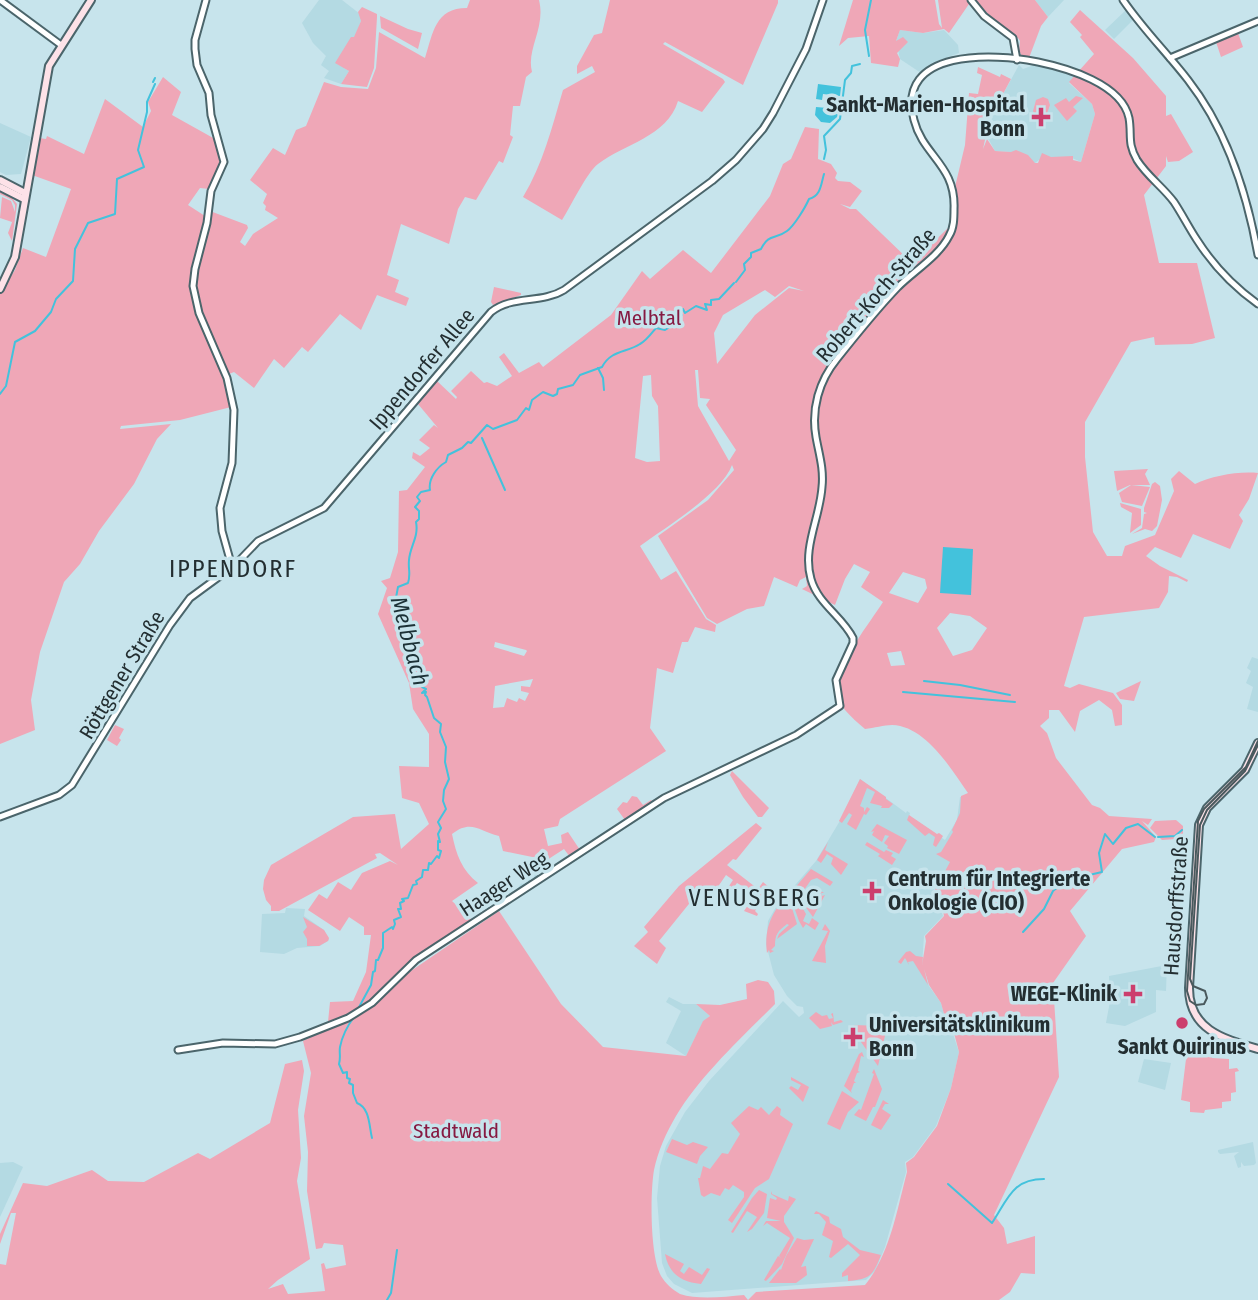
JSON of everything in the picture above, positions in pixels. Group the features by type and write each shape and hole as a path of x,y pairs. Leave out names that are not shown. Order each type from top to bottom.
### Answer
{"main road":[{"path":"0,289 15,257 47,70 91,0"},
{"path":"10,185 18,185 27,179"},
{"path":"0,180 24,196"},
{"path":"0,187 24,196"},
{"name":"Hausdorffstraße","path":"1258,743 1245,770 1207,808 1199,825 1189,985 1191,1007 1198,1021 1208,1029 1258,1049"}],"street":[{"path":"0,0 63,43"},
{"path":"206,0 195,40 197,65 209,93 211,115 224,162 210,195 207,223 194,274 194,293 199,313 224,367 234,410 232,463 220,508 222,530 232,567"},
{"name":"Ippendorfer Allee","path":"303,519 324,508 491,312 507,303 559,293 733,163 766,124 806,48 823,0"},
{"path":"971,0 984,16 1013,38 1017,60"},
{"path":"1122,0 1198,94 1229,152 1245,198 1258,255"},
{"path":"1170,58 1258,21"},
{"path":"1003,59 1015,48"},
{"name":"Robert-Koch-Straße","path":"840,706 836,680 853,638 821,600 812,582 809,566 809,547 822,488 822,470 814,428 817,396 826,374 837,359 890,296 944,243 952,228 955,207 952,184 941,163 922,139 914,121 912,103 916,87 932,68 952,60 978,57 1017,60 1049,65 1089,77 1103,86 1127,112 1132,150 1147,174 1175,204 1212,260 1257,302"},
{"name":"Röttgener Straße","path":"0,817 56,796 72,785 180,610 194,594 232,567 261,539 303,519"},
{"name":"Haager Weg","path":"178,1050 223,1043 275,1044 348,1018 372,1003 416,960 657,802 796,735 840,706"}],"shaded area":[{"path":"319,0 342,0 360,14 361,21 344,68 349,71 341,84 324,78 329,71 321,65 326,56 313,43 302,23"},
{"path":"1035,0 1064,0 1048,17"},
{"path":"1126,10 1134,19 1114,39 1105,30"},
{"path":"900,30 923,33 944,30 958,45 959,53 932,63 921,73 900,59 896,41"},
{"name":"Sankt-Marien-Hospital Bonn","path":"1037,64 1075,76 1069,83 1092,104 1095,114 1081,162 1070,157 1039,160 1035,163 1011,152 995,151 986,138 989,113 994,111 1019,65 1023,69"},
{"path":"0,123 31,137 21,174 6,175 0,172"},
{"path":"1252,657 1258,659 1258,712 1247,709 1253,687 1246,683 1251,671 1247,668"},
{"name":"Universitätsklinikum Bonn","path":"860,779 945,840 957,820 960,797 965,797 963,893 941,878 928,900 941,910 943,916 924,936 922,965 929,986 941,1003 959,1052 951,1088 936,1126 913,1157 905,1162 906,1172 885,1247 875,1271 866,1280 692,1293 674,1284 667,1276 662,1263 657,1198 660,1166 666,1146 685,1112 709,1081 783,1001 799,1017 804,1013 803,1007 797,1006 787,996 774,975 766,944 768,921 776,907 816,861 841,819"},
{"path":"523,867 541,876 521,890 518,888 522,882 516,877"},
{"path":"286,908 305,909 304,916 324,930 329,940 320,946 297,948 284,954 260,952 262,914 285,913"},
{"name":"WEGE-Klinik","path":"1167,965 1166,991 1156,990 1156,1012 1125,1026 1106,1023 1110,1001 1109,976"},
{"path":"669,997 683,1004 696,1004 710,1016 703,1022 686,1056 666,1043 681,1011 666,1002"},
{"path":"1144,1059 1171,1063 1165,1090 1138,1082"},
{"path":"1253,1142 1254,1165 1244,1166 1241,1162 1241,1167 1238,1168 1234,1156 1239,1152 1218,1152 1218,1150"},
{"path":"13,1162 23,1167 0,1217 0,1163"}],"green space":[{"path":"470,0 539,0 540,20 532,55 532,72 526,77 520,106 513,106 510,135 513,137 503,163 499,161 476,200 465,197 458,209 449,244 401,224 387,275 399,280 395,292 409,298 406,306 377,295 361,330 340,314 308,352 302,347 284,368 274,359 254,388 234,372 229,374 235,406 180,420 121,426 120,429 171,424 157,439 134,484 99,531 80,564 64,582 40,652 31,700 35,730 0,744 0,294 15,270 23,248 46,257 71,189 32,175 39,138 46,139 47,136 84,154 105,99 143,127 151,111 148,102 163,77 181,92 172,115 215,139 221,164 209,189 200,188 188,205 205,216 210,211 247,225 240,242 245,246 253,234 278,218 265,210 263,203 267,194 250,180 273,148 285,155 296,130 306,126 324,82 341,87 368,89 376,68 379,32 425,58 433,31 442,17 456,9 467,8"},
{"path":"610,0 778,0 778,3 743,85 665,42 663,44 725,82 702,112 678,101 665,123 655,131 598,164 562,220 523,197 542,158 563,90 595,72 592,66 577,74 577,66 594,35 602,33"},
{"path":"853,0 935,0 942,28 938,0 967,0 969,4 949,33 944,29 923,33 900,30 896,41 903,37 908,42 897,53 900,59 898,67 871,63 869,36 848,38 839,46"},
{"path":"976,0 1035,0 1048,17 1041,26 1029,58 1022,56 1019,51 1018,38 988,14"},
{"path":"362,7 377,14 374,68 367,87 341,84 349,71 335,63 351,37 354,37 361,21 358,12"},
{"name":"Melbtal","path":"1080,10 1133,58 1166,96 1166,116 1171,114 1193,152 1179,161 1168,162 1166,156 1166,166 1144,195 1159,263 1197,263 1215,338 1192,344 1155,345 1154,337 1131,342 1085,422 1085,457 1093,532 1107,556 1122,556 1125,546 1155,535 1174,491 1171,479 1179,471 1195,484 1225,475 1258,473 1249,499 1239,515 1243,521 1230,549 1193,534 1181,558 1155,547 1146,556 1188,580 1187,582 1169,576 1168,592 1159,608 1084,617 1064,686 1070,688 1079,684 1113,693 1122,705 1122,725 1115,726 1112,710 1099,700 1080,711 1075,732 1059,710 1049,710 1049,718 1040,726 1047,733 1056,758 1092,805 1109,816 1152,819 1148,825 1142,821 1156,837 1154,842 1122,849 1070,911 1086,936 1053,983 1059,1077 994,1215 1004,1228 1007,1244 1035,1236 1035,1274 1021,1273 1010,1292 999,1300 748,1300 756,1292 865,1285 881,1260 896,1216 907,1172 906,1163 914,1157 937,1126 951,1088 959,1052 954,1033 947,1025 941,1003 929,985 924,969 928,985 913,961 908,962 909,965 905,958 901,964 898,962 910,951 923,957 922,965 926,941 925,936 944,916 943,910 929,901 950,862 936,854 941,852 953,832 960,813 961,796 968,793 936,750 916,733 892,725 865,729 845,710 839,683 843,669 849,654 883,602 861,587 870,572 854,564 835,605 802,589 807,586 806,577 800,580 797,587 774,577 764,606 747,609 717,624 707,618 658,536 708,500 734,470 732,465 717,487 705,498 640,546 661,580 676,571 706,619 716,625 715,632 695,627 688,642 682,642 673,673 657,668 650,728 666,751 560,819 558,826 544,829 548,846 562,843 561,835 568,832 580,850 570,857 564,849 547,860 503,851 499,836 475,828 465,827 452,834 461,861 478,883 452,901 473,921 414,959 369,1003 349,1016 328,1022 330,1002 353,1001 366,972 371,935 364,935 364,927 349,917 340,931 308,910 319,894 327,899 338,882 351,890 362,873 390,861 398,865 380,853 375,854 377,858 279,911 271,911 263,889 271,865 353,817 395,814 401,849 429,824 419,803 402,798 399,766 429,767 429,734 413,709 409,683 378,614 387,588 381,581 390,578 398,552 399,491 407,490 425,467 412,458 413,452 420,456 430,448 419,440 434,425 438,428 418,404 437,381 456,399 451,391 471,371 484,383 497,386 512,376 499,357 504,353 519,373 539,362 543,367 611,315 642,271 650,279 683,250 711,273 770,196 783,164 791,159 805,127 819,129 818,159 831,164 837,173 835,178 838,181 850,182 862,191 850,207 840,204 856,209 908,259 871,297 874,300 948,228 955,226 955,187 965,145 969,93 978,94 982,75 977,73 978,67 1011,79 994,111 989,113 983,149 987,139 995,151 1016,150 1028,155 1035,163 1038,163 1042,153 1051,157 1073,156 1073,160 1081,162 1095,114 1092,104 1069,82 1094,54 1070,22","holes":["789,286 804,291 789,288 755,315 717,364 714,333 723,315 765,290 775,297","695,370 698,370 700,398 710,399 706,405 736,450 729,461 698,406","651,375 652,396 658,406 660,461 647,462 635,458 643,376","903,572 925,579 927,588 918,603 889,593","950,613 970,616 987,628 972,650 953,656 937,628","495,642 526,650 524,656 494,647","901,651 905,665 891,666 887,653","533,679 530,687 521,686 521,691 529,693 525,701 519,698 517,702 507,698 504,707 493,708 495,686"]},
{"path":"380,16 422,33 418,49 381,28"},
{"path":"1238,33 1243,47 1221,57 1216,42"},
{"path":"1076,96 1083,98 1073,107 1077,111 1067,121 1054,105 1066,98 1069,102"},
{"path":"1043,97 1048,99 1050,105 1046,116 1042,118 1033,111 1036,100"},
{"path":"0,192 12,198 17,204 12,241 8,233 14,217 12,222 0,218 2,197 11,201 15,212 15,205 12,200"},
{"path":"494,287 521,295 493,305 491,302"},
{"path":"1148,469 1145,474 1150,485 1130,485 1117,491 1114,471"},
{"path":"1155,482 1160,486 1162,500 1157,526 1152,531 1145,529 1132,534 1142,528 1144,514 1147,513 1144,508"},
{"path":"1131,485 1150,487 1142,506 1122,502 1119,493"},
{"path":"1120,503 1141,509 1141,525 1130,533 1132,513 1121,507"},
{"path":"1141,681 1134,701 1120,699 1116,693"},
{"path":"115,725 124,729 117,746 107,740"},
{"path":"732,771 769,808 762,817 758,817 743,797 730,775"},
{"path":"860,779 893,804 889,808 881,808 882,806 870,803 875,792 867,788 860,806 864,808 864,812 867,807 870,809 864,814 856,830 847,824 852,815 849,813 842,823 839,821"},
{"path":"632,796 637,797 643,805 651,800 653,802 625,820 617,809"},
{"path":"909,815 943,836 936,847 933,845 935,837 929,833 925,836 907,820"},
{"path":"1176,820 1183,826 1183,838 1179,839 1181,833 1176,839 1162,840 1150,828 1155,821"},
{"path":"756,823 762,828 736,860 733,859 727,865 758,889 763,882 770,888 755,911 757,916 744,911 755,895 749,890 737,908 732,905 744,887 737,883 726,898 723,895 733,880 726,875 713,894 703,887 659,941 666,948 657,964 634,946 648,932 644,927 679,886"},
{"path":"877,824 907,840 899,854 887,848 884,843 889,836 885,835 882,842 872,835 874,831 871,832"},
{"path":"828,842 825,850 848,864 841,875 831,864 833,858 827,854 821,863 817,860"},
{"path":"867,842 884,852 886,850 893,853 891,856 896,859 892,865 865,845"},
{"path":"811,869 833,882 830,886 817,878 811,880 802,893 808,899 814,898 810,906 815,900 818,903 821,898 817,900 814,893 810,896 815,889 824,893 821,893 822,896 825,895 813,917 793,890"},
{"path":"790,892 795,896 792,908 797,924 777,939 789,925 781,929 771,950 774,951 770,953 769,950 767,953 768,927 778,906"},
{"path":"798,900 806,914 803,921 809,924 812,918 819,923 815,930 806,924 803,928 799,921 794,907"},
{"name":"Stadtwald","path":"499,911 561,1004 603,1047 686,1056 703,1021 710,1016 696,1004 720,1005 747,999 746,984 758,980 768,982 774,991 775,1004 709,1072 676,1116 660,1149 653,1180 653,1240 661,1276 669,1286 687,1296 711,1298 744,1295 748,1300 0,1300 0,1264 6,1265 16,1213 11,1213 0,1244 0,1234 23,1183 47,1186 92,1170 108,1181 144,1182 198,1153 210,1159 270,1123 285,1064 302,1060 304,1071 298,1110 301,1158 297,1181 310,1259 268,1289 283,1284 288,1294 325,1291 321,1264 324,1263 326,1269 346,1265 343,1245 324,1243 322,1248 316,1249 307,1191 308,1152 304,1116 311,1073 303,1041 368,1009 405,975"},
{"path":"303,917 324,930 328,941 319,946 307,946 303,932 307,927"},
{"path":"825,924 830,931 825,946 826,963 812,961 828,931 822,930"},
{"path":"816,1012 822,1016 827,1015 829,1019 833,1018 833,1013 834,1022 843,1022 833,1025 831,1022 832,1026 820,1029 809,1018"},
{"path":"885,1017 885,1025 890,1028 887,1028 883,1044 878,1046 883,1045 878,1066 861,1042 854,1025 882,1026"},
{"path":"1198,1035 1196,1041 1202,1044 1206,1042 1205,1047 1213,1051 1212,1058 1229,1059 1229,1069 1237,1068 1239,1071 1235,1072 1236,1092 1231,1093 1231,1101 1222,1102 1222,1108 1205,1110 1204,1113 1190,1112 1190,1102 1181,1100 1186,1059"},
{"path":"862,1052 864,1057 861,1056 860,1072 857,1073 852,1093 844,1086"},
{"path":"874,1069 882,1089 866,1121 854,1115 861,1110"},
{"path":"791,1077 809,1087 803,1102 789,1088 791,1086 798,1090 801,1085 791,1080"},
{"path":"842,1091 859,1102 848,1112 840,1130 827,1124"},
{"path":"883,1100 889,1104 885,1104 882,1109 891,1115 881,1130 871,1125"},
{"path":"749,1106 758,1110 761,1107 769,1115 777,1106 781,1109 780,1115 793,1124 769,1179 755,1188 732,1223 728,1220 744,1197 744,1192 733,1185 729,1190 725,1188 720,1196 711,1193 704,1197 701,1195 698,1178 703,1166 710,1169 722,1153 728,1154 740,1134 731,1123"},
{"path":"672,1139 687,1145 693,1142 708,1147 697,1164 666,1152"},
{"path":"759,1190 767,1194 764,1213 747,1232 757,1217 747,1211 733,1233 731,1232 752,1198"},
{"path":"772,1191 772,1194 788,1201 789,1196 796,1199 784,1216 784,1222 794,1238 782,1264 766,1281 764,1280 778,1256 781,1258 779,1256 790,1238 767,1223 763,1226 766,1221 781,1221 767,1218 770,1198 777,1198 771,1194"},
{"path":"816,1211 829,1217 830,1223 841,1229 843,1237 860,1250 881,1255 870,1275 848,1281 848,1275 842,1277 842,1273 860,1255 848,1244 829,1257 833,1241 822,1235 826,1222 819,1214 814,1214"},
{"path":"797,1238 814,1239 801,1267 806,1266 807,1275 796,1283 769,1283 781,1270"},
{"path":"665,1254 684,1264 680,1271 684,1274 689,1267 702,1275 707,1268 710,1269 701,1284 688,1281 673,1272"}],"water":[{"path":"818,84 841,87 840,96 823,94 822,100 816,99"},
{"path":"816,107 839,109 837,117 830,123 821,122 815,115"},
{"path":"943,547 973,549 971,595 940,593"}],"waterway":[{"name":"Melbbach","path":"869,56 865,30 871,0"},
{"name":"Melbbach","path":"824,159 824,136 840,119 845,80 851,73 852,66 860,64"},
{"path":"153,82 155,78"},
{"path":"0,394 6,386 15,342 35,331 51,312 56,299 73,281 75,249 88,223 115,214 117,179 144,167 138,150 147,102 155,84"},
{"name":"Melbbach","path":"736,282 745,270 744,264 751,257 751,253 761,249 767,241 783,234 793,225 809,199 818,192 824,174"},
{"name":"Melbbach","path":"358,1009 371,985 376,960 383,948 383,933 392,927 393,929 394,920 401,917 398,909 401,909 400,903 404,901 402,899 408,898 413,885 422,877 423,870 428,870 429,863 437,856 439,858 441,851 438,850 438,834 441,828 438,822 446,809 443,801 444,790 449,779 445,762 446,747 440,732 441,724 434,718 426,692 422,693 426,689 422,687 421,664 416,664 419,659 417,656 415,658 415,649 405,634 408,626 402,621 402,612 399,612 401,608 395,603 398,587 409,580 410,555 416,522 419,519 419,511 415,507 420,501 417,497 421,492 430,490 436,470 446,462 448,455 468,442 471,443 487,425 493,429 517,420 526,408 529,410 532,400 543,392 553,396 558,389 573,385 580,375 602,367 614,355 642,343 656,328 665,330 676,323 674,318 682,315 679,313 683,309 685,313 696,306 707,310 705,304 711,305 711,300 719,299 734,283"},
{"path":"598,368 603,378 604,390"},
{"path":"482,438 505,490"},
{"path":"924,681 1010,695"},
{"path":"903,692 1015,702"},
{"path":"1023,932 1044,909 1058,887 1072,879 1102,872 1099,853 1105,834 1113,844 1126,828 1138,824 1155,837"},
{"path":"1158,837 1175,836 1182,830"},
{"name":"Melbbach","path":"354,1017 342,1039 339,1064 343,1073 347,1072 357,1103 367,1113 372,1138"},
{"path":"948,1184 992,1223 1012,1192 1025,1182 1044,1179"},
{"path":"387,1300 391,1293 397,1250"}],"tram line":[{"path":"1258,741 1246,767 1204,809 1198,821 1187,991 1190,1001 1196,1005 1204,1004 1207,998 1205,991 1193,986 1190,979 1200,825 1207,810 1245,771 1258,745"}],"place":[{"name":"Sankt-Marien-Hospital Bonn","path":"1041,117"},
{"name":"Centrum für Integrierte Onkologie (CIO)","path":"872,891"},
{"name":"WEGE-Klinik","path":"1133,994"},
{"name":"Sankt Quirinus","path":"1182,1023"},
{"name":"Universitätsklinikum Bonn","path":"853,1037"}],"district":[{"name":"IPPENDORF","path":"233,569"},
{"name":"VENUSBERG","path":"755,898"}]}
